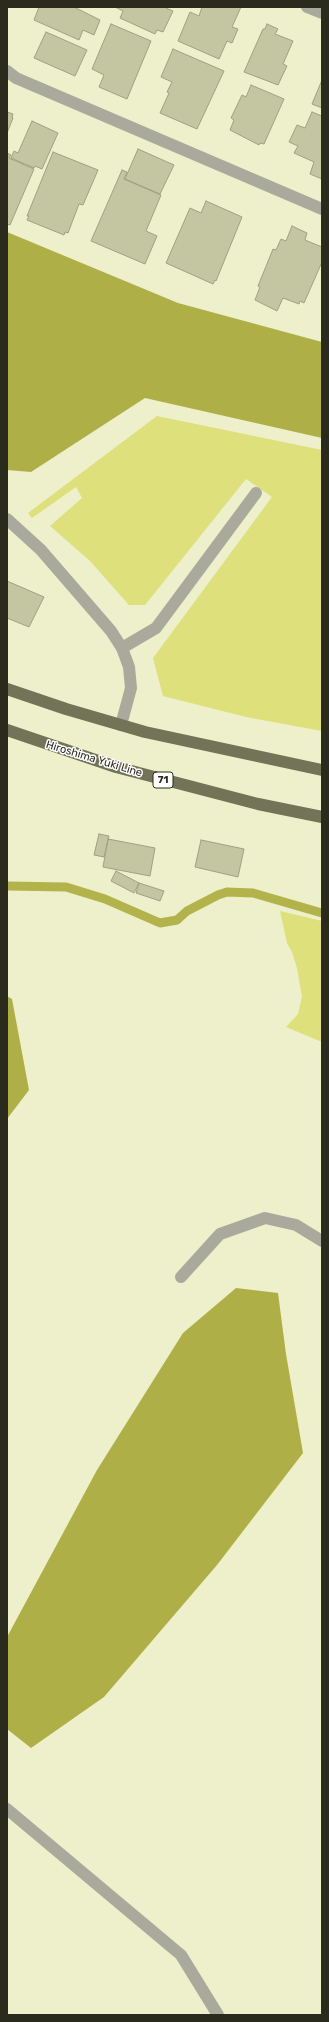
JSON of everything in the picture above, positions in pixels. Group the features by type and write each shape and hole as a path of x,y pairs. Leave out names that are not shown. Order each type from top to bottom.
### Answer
{"main road":[{"path":"7,689 121,725 203,746 322,770"},
{"name":"Hiroshima Yuki Line","path":"7,730 123,769 251,802 322,818"}],"street":[{"path":"307,7 322,13"},
{"path":"7,71 16,78 322,210"},
{"path":"122,648 156,628 256,493"},
{"path":"7,519 41,550 112,631 122,648 129,667 131,688 121,725"},
{"path":"181,1277 220,1234 265,1218 296,1225 322,1242"},
{"path":"7,1809 181,1955 218,2015"}],"green space":[{"path":"157,416 322,450 322,731 246,717 163,696 153,658 272,497 246,479 145,605 129,605 90,561 50,526 82,498 76,487 32,518 28,513"},
{"path":"280,911 322,921 322,1042 286,1027 298,1014 302,997 297,968 292,952 287,943"}],"shaded area":[{"path":"7,232 178,303 322,342 322,438 145,398 31,472 7,470"},
{"path":"7,996 12,999 29,1090 7,1119"},
{"path":"236,1288 278,1293 286,1354 303,1453 217,1565 104,1697 31,1748 7,1729 7,1637 97,1470 183,1333"}],"building":[{"path":"39,7 74,7 100,20 94,35 83,30 79,40 34,20"},
{"path":"115,7 167,7 166,8 173,11 163,32 157,30 155,34 120,18 123,11"},
{"path":"202,7 241,7 232,27 238,29 232,43 227,41 219,59 178,41 190,12 199,16"},
{"path":"111,24 151,41 127,99 99,87 104,75 92,69"},
{"path":"267,24 278,29 275,34 293,41 283,64 287,66 278,85 244,72 263,29 265,29"},
{"path":"46,32 87,50 75,76 34,58"},
{"path":"173,49 224,71 197,129 160,113 172,82 161,77"},
{"path":"322,80 322,108 312,104"},
{"path":"251,85 284,99 264,144 260,143 259,145 230,130 234,120 231,118 242,95 246,97"},
{"path":"7,112 13,114 13,118 7,133"},
{"path":"312,112 322,116 322,179 310,174 314,162 294,153 298,146 289,142 297,125 305,128"},
{"path":"32,121 58,133 42,169 35,166 34,168 11,158 14,151 18,153"},
{"path":"138,149 174,165 160,194 125,179"},
{"path":"53,152 98,170 83,205 79,204 68,233 65,232 64,235 27,220 29,216 27,216"},
{"path":"7,153 11,155 9,158 34,169 10,225 7,224"},
{"path":"122,170 127,172 124,179 161,195 146,231 157,236 145,264 91,241"},
{"path":"206,201 242,217 216,281 215,280 213,284 166,263 190,208 201,213"},
{"path":"292,226 307,233 305,240 322,247 322,262 304,303 300,301 299,304 283,298 277,311 255,300 260,287 258,286 273,249 276,250 281,239 286,241"},
{"path":"7,581 44,597 29,627 7,618"},
{"path":"99,834 109,836 104,857 94,855"},
{"path":"108,839 155,848 150,876 103,867"},
{"path":"201,840 244,849 238,877 195,867"},
{"path":"116,871 139,883 134,893 111,881"},
{"path":"139,883 164,891 160,901 136,893"}],"waterway":[{"path":"7,886 66,887 105,899 160,923 177,920 187,911 227,892 253,893 322,913"}]}
